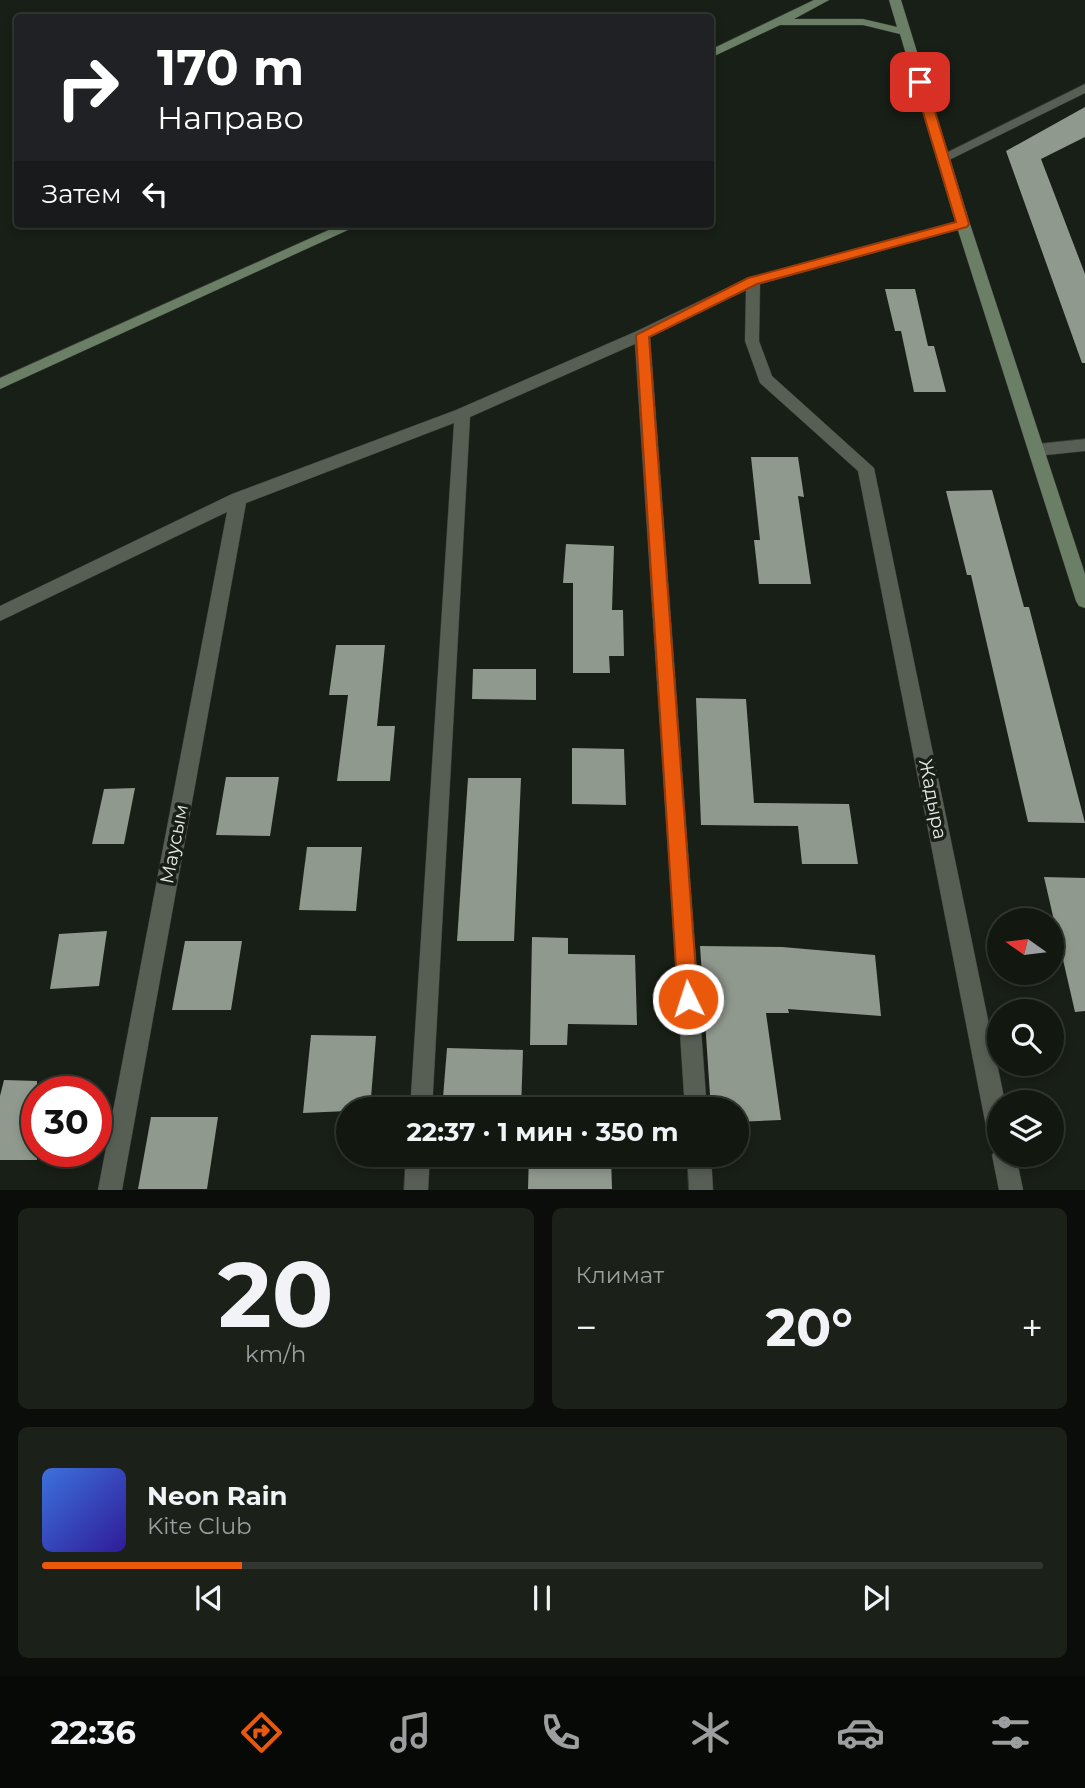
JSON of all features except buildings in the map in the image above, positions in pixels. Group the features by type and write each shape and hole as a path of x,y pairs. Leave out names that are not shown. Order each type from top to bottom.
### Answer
{"main road":[{"path":"714,53 823,0"},
{"path":"895,0 963,224 1081,574 1085,601"},
{"path":"779,22 863,22 904,32"},
{"path":"0,384 345,228"}],"street":[{"path":"944,157 1085,88"},
{"path":"0,614 238,499 462,414 642,335 753,281 963,224"},
{"name":"Жадыра","path":"753,281 752,341 765,379 866,468 991,1090"},
{"path":"642,335 695,1097"},
{"path":"422,1097 462,414"},
{"path":"1037,450 1085,445"},
{"name":"Маусым","path":"110,1189 238,499"},
{"path":"416,1189 417,1167"},
{"path":"700,1167 702,1189"},
{"path":"1006,1167 1011,1189"}],"route":[{"path":"688,999 642,335 753,281 963,224 920,82"}]}
